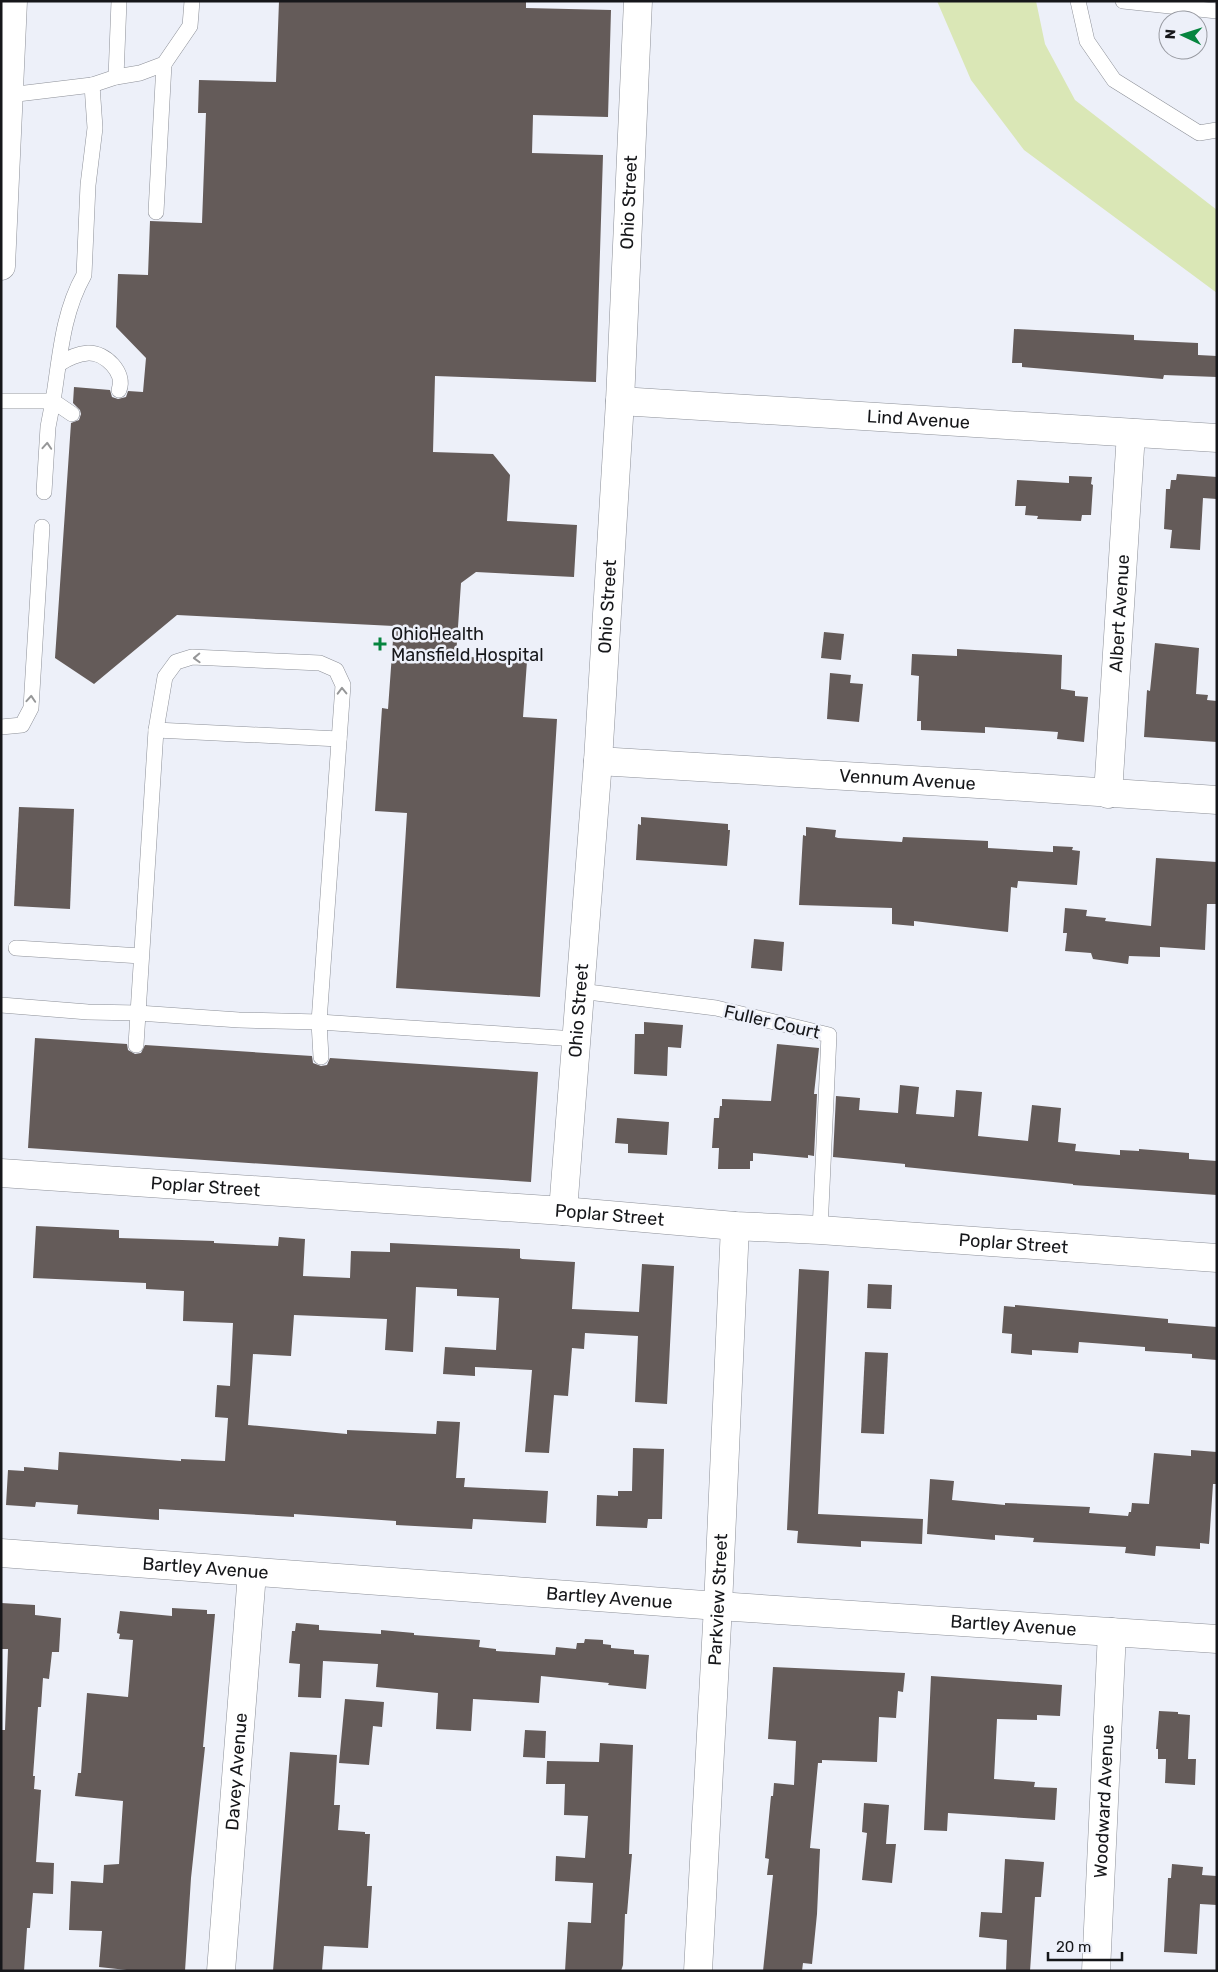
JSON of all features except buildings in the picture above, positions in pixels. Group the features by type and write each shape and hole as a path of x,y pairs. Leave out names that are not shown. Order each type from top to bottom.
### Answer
{"street":[{"path":"1,266 5,95 13,1"},
{"name":"Ohio Street","path":"563,1211 598,761 620,401 638,1"},
{"name":"Lind Avenue","path":"620,401 1217,438"},
{"name":"Albert Avenue","path":"1108,794 1131,433"},
{"name":"Vennum Avenue","path":"598,761 1217,800"},
{"name":"Poplar Street","path":"1,1174 563,1211 735,1226 820,1230 1217,1258"},
{"name":"Parkview Street","path":"698,1971 718,1606 735,1226"},
{"name":"Bartley Avenue","path":"1,1553 252,1573 1217,1640"},
{"name":"Davey Avenue","path":"221,1971 252,1573"},
{"name":"Woodward Avenue","path":"1096,1971 1112,1632"}],"lane":[{"path":"116,77 120,1"},
{"path":"156,212 164,64 190,26 192,1"},
{"path":"1078,1 1087,41 1114,80 1199,133 1217,130"},
{"path":"1123,1 1217,11"},
{"path":"5,95 92,85 116,77 140,73 164,64"},
{"path":"44,492 48,427 62,336 77,287 84,275 88,185 95,128 92,85"},
{"path":"59,364 70,357 89,353 101,356 114,366 118,375 119,390"},
{"path":"1,401 52,401 72,414"},
{"path":"1,727 22,725 31,708 42,527"},
{"path":"136,1045 156,730 165,677 176,662 192,656 320,663 336,670 343,685 319,1022 321,1057"},
{"path":"156,730 339,740"},
{"path":"16,948 141,956"},
{"name":"Fuller Court","path":"580,991 716,1008 829,1035 820,1230"},
{"path":"1,1006 88,1012 138,1012 239,1020 319,1022 576,1039"}],"green space":[{"path":"937,1 1036,1 1045,44 1075,100 1217,210 1217,293 1024,150 971,80"}],"place":[{"name":"OhioHealth Mansfield Hospital","path":"380,644"}]}
